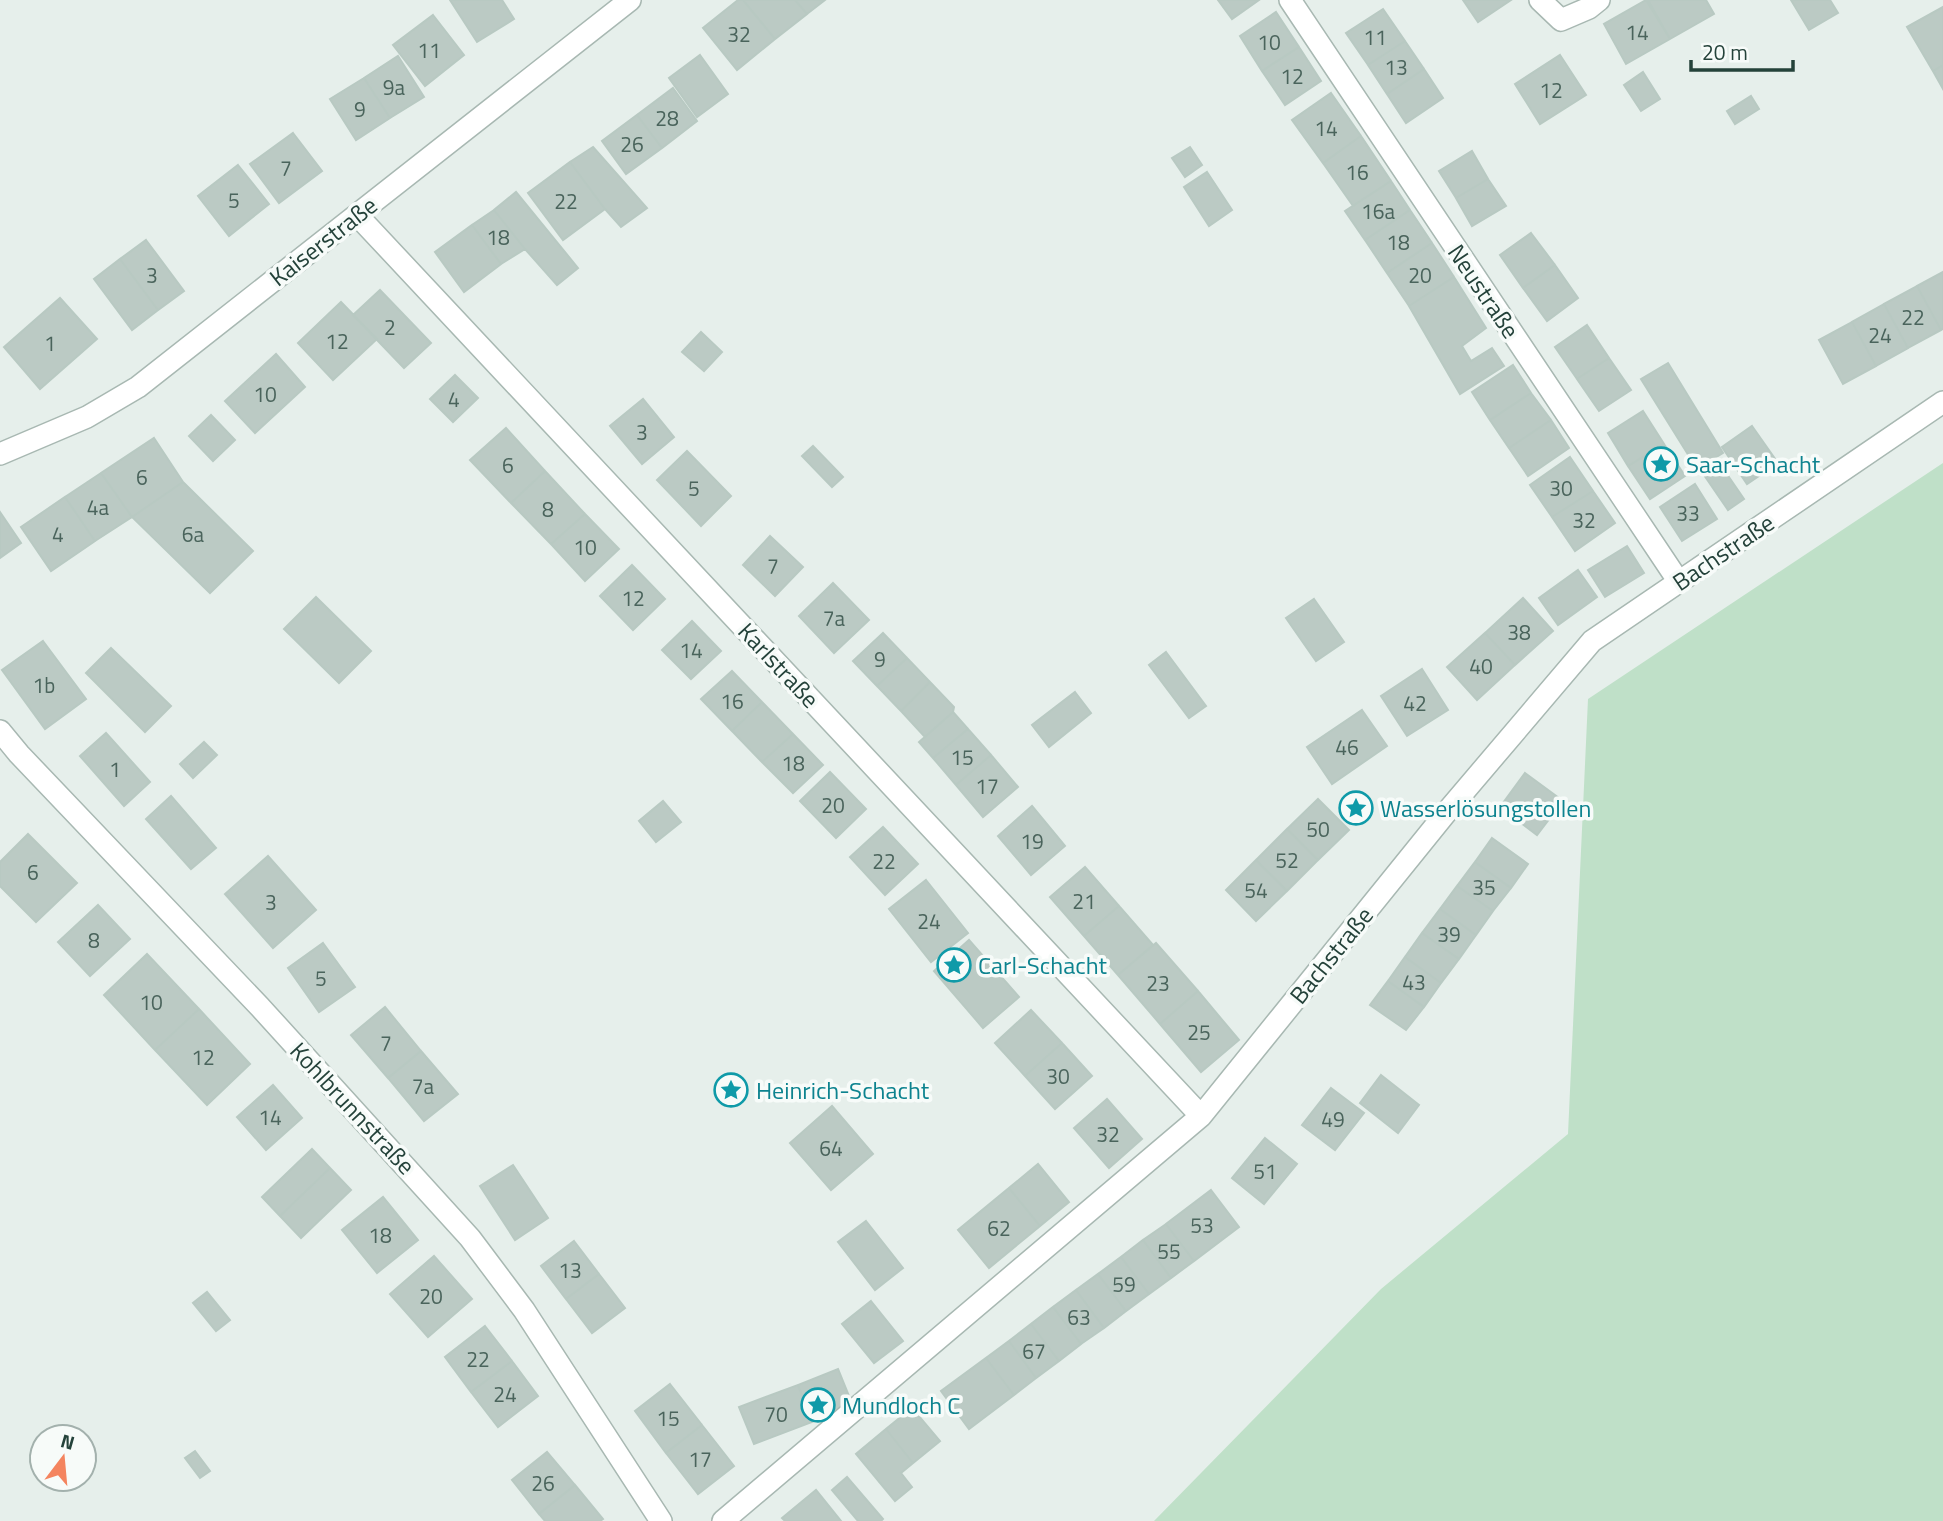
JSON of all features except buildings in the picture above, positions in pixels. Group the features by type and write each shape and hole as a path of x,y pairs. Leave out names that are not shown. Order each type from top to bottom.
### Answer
{"street":[{"name":"Kaiserstraße","path":"0,454 87,417 138,387 630,0"},
{"name":"Neustraße","path":"1290,0 1679,582"},
{"path":"1540,0 1561,20 1589,8 1599,0"},
{"name":"Karlstraße","path":"357,215 1201,1116"},
{"name":"Bachstraße","path":"723,1521 1201,1116 1444,814 1592,641 1943,402"},
{"name":"Kohlbrunnstraße","path":"0,731 269,1017 470,1238 524,1310 661,1521"}],"green space":[{"path":"1943,463 1943,1521 1154,1521 1381,1289 1568,1134 1588,699"}],"place":[{"name":"Saar-Schacht","path":"1661,464"},
{"name":"Wasserlösungstollen","path":"1356,808"},
{"name":"Carl-Schacht","path":"954,965"},
{"name":"Heinrich-Schacht","path":"731,1090"},
{"name":"Mundloch C","path":"818,1405"}]}
